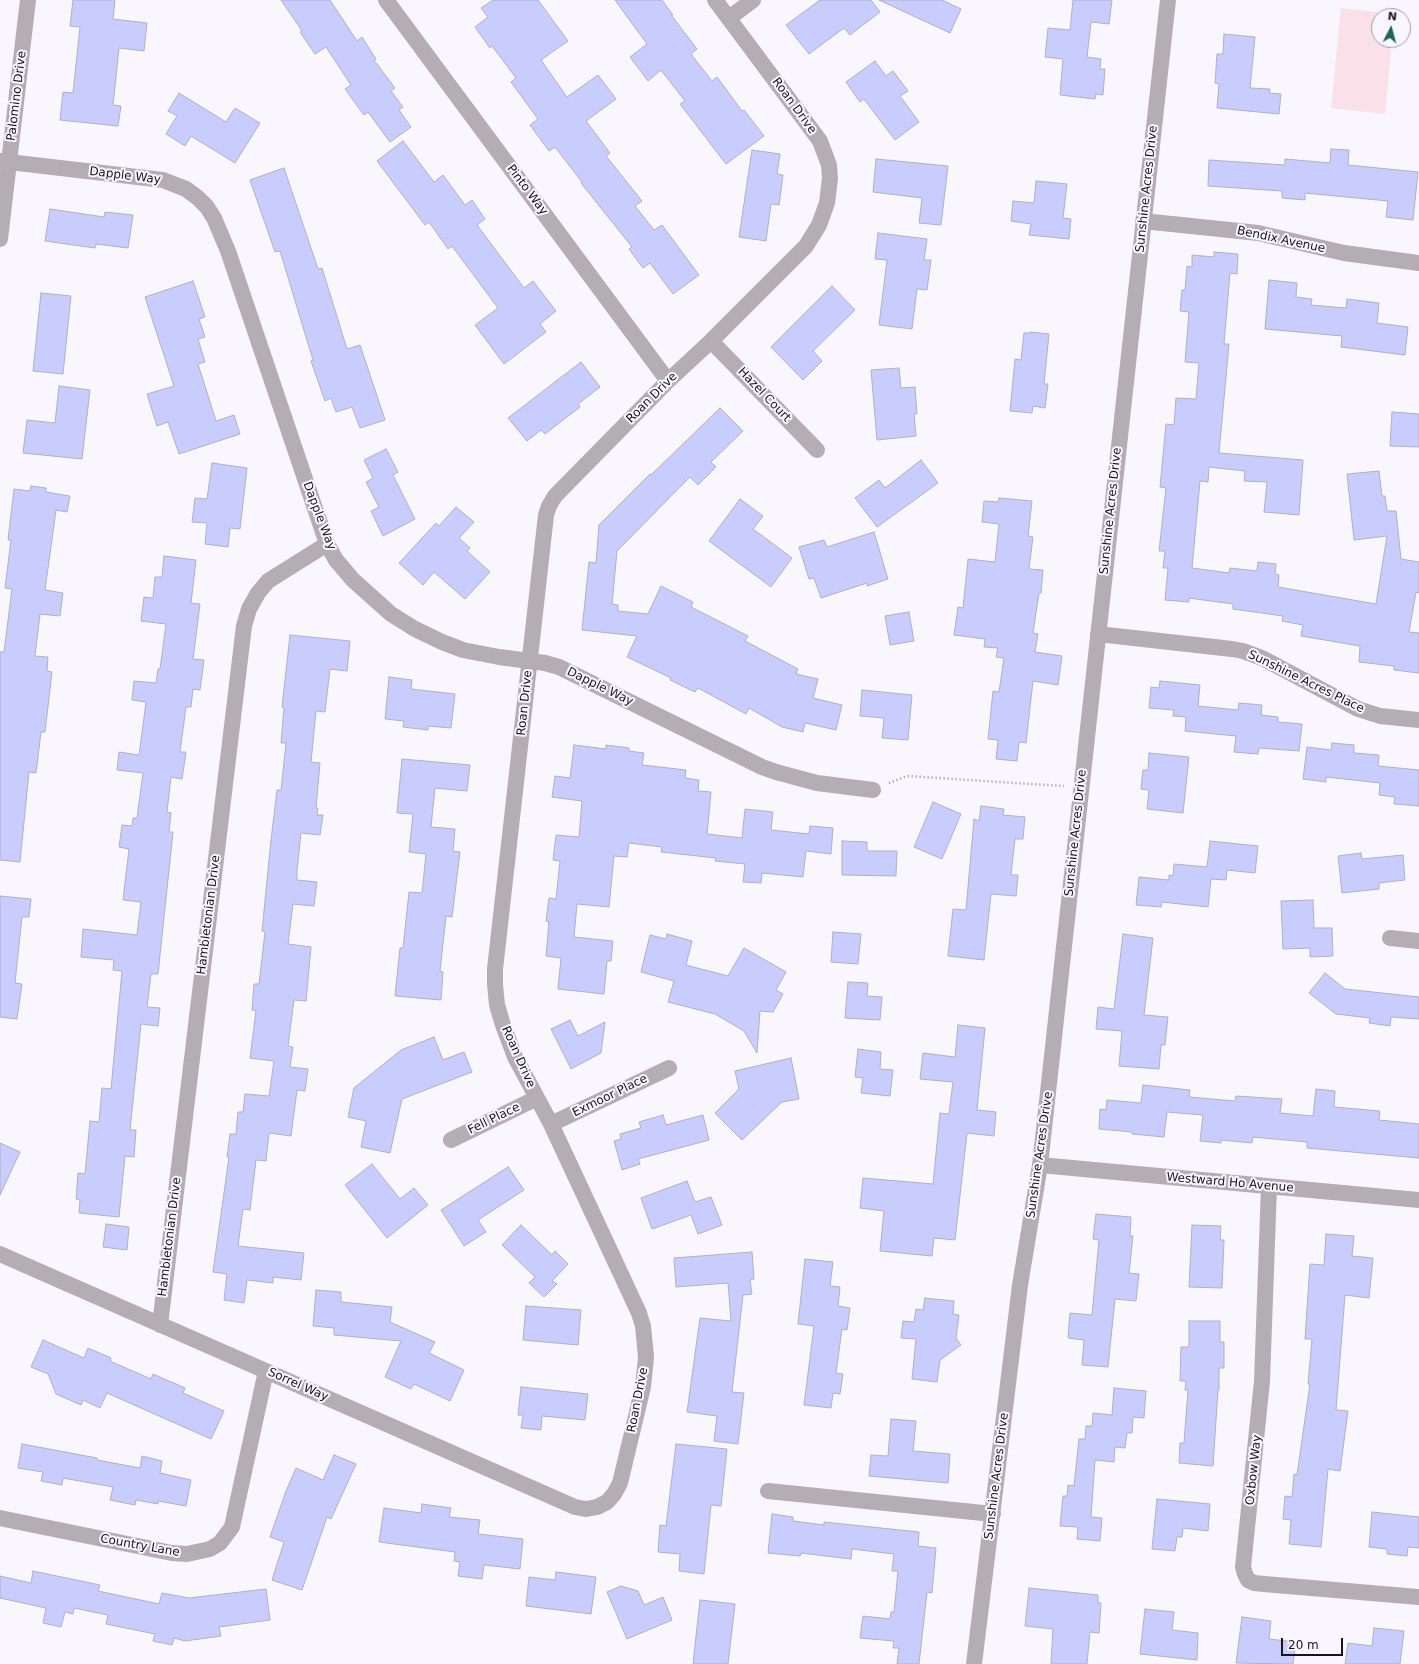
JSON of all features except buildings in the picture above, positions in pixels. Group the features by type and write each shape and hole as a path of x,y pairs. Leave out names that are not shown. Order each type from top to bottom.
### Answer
{"street":[{"name":"Palomino Drive","path":"0,239 4,161 28,0"},
{"name":"Pinto Way","path":"386,0 668,381"},
{"name":"Roan Drive","path":"597,1507 607,1502 614,1494 620,1483 643,1387 646,1357 645,1340 639,1313 551,1124 515,1057 502,1025 494,984 529,661 546,516 549,506 555,496 668,381 711,341 806,246 821,220 830,190 829,164 820,141 716,0"},
{"path":"729,18 753,0"},
{"name":"Sunshine Acres Drive","path":"974,1664 1020,1286 1040,1165 1168,0"},
{"name":"Dapple Way","path":"4,161 163,180 186,189 198,198 207,208 217,225 228,251 327,544 336,560 358,585 390,614 415,629 463,650 544,663 559,667 762,767 817,783 872,790"},
{"name":"Bendix Avenue","path":"1143,222 1258,233 1344,253 1419,263"},
{"name":"Hazel Court","path":"711,341 817,450"},
{"name":"Hambletonian Drive","path":"160,1325 244,626 249,608 258,593 268,581 327,544"},
{"name":"Sunshine Acres Place","path":"1098,634 1243,651 1262,658 1358,709 1380,716 1419,720"},
{"path":"1390,938 1419,941"},
{"name":"Exmoor Place","path":"551,1124 669,1068"},
{"name":"Fell Place","path":"451,1140 537,1098"},
{"name":"Westward Ho Avenue","path":"1040,1165 1419,1200"},
{"name":"Oxbow Way","path":"1269,1187 1262,1381 1244,1567 1245,1574 1248,1580 1254,1583 1419,1598"},
{"name":"Sorrel Way","path":"0,1254 575,1507 586,1509 597,1507"},
{"name":"Country Lane","path":"0,1518 172,1553 187,1554 210,1549 220,1543 232,1527 266,1371"},
{"path":"768,1491 992,1514"}],"path":[{"path":"872,790 907,776 1081,787"}],"shaded area":[{"path":"1341,8 1371,11 1371,48 1391,48 1385,114 1331,108"}]}
